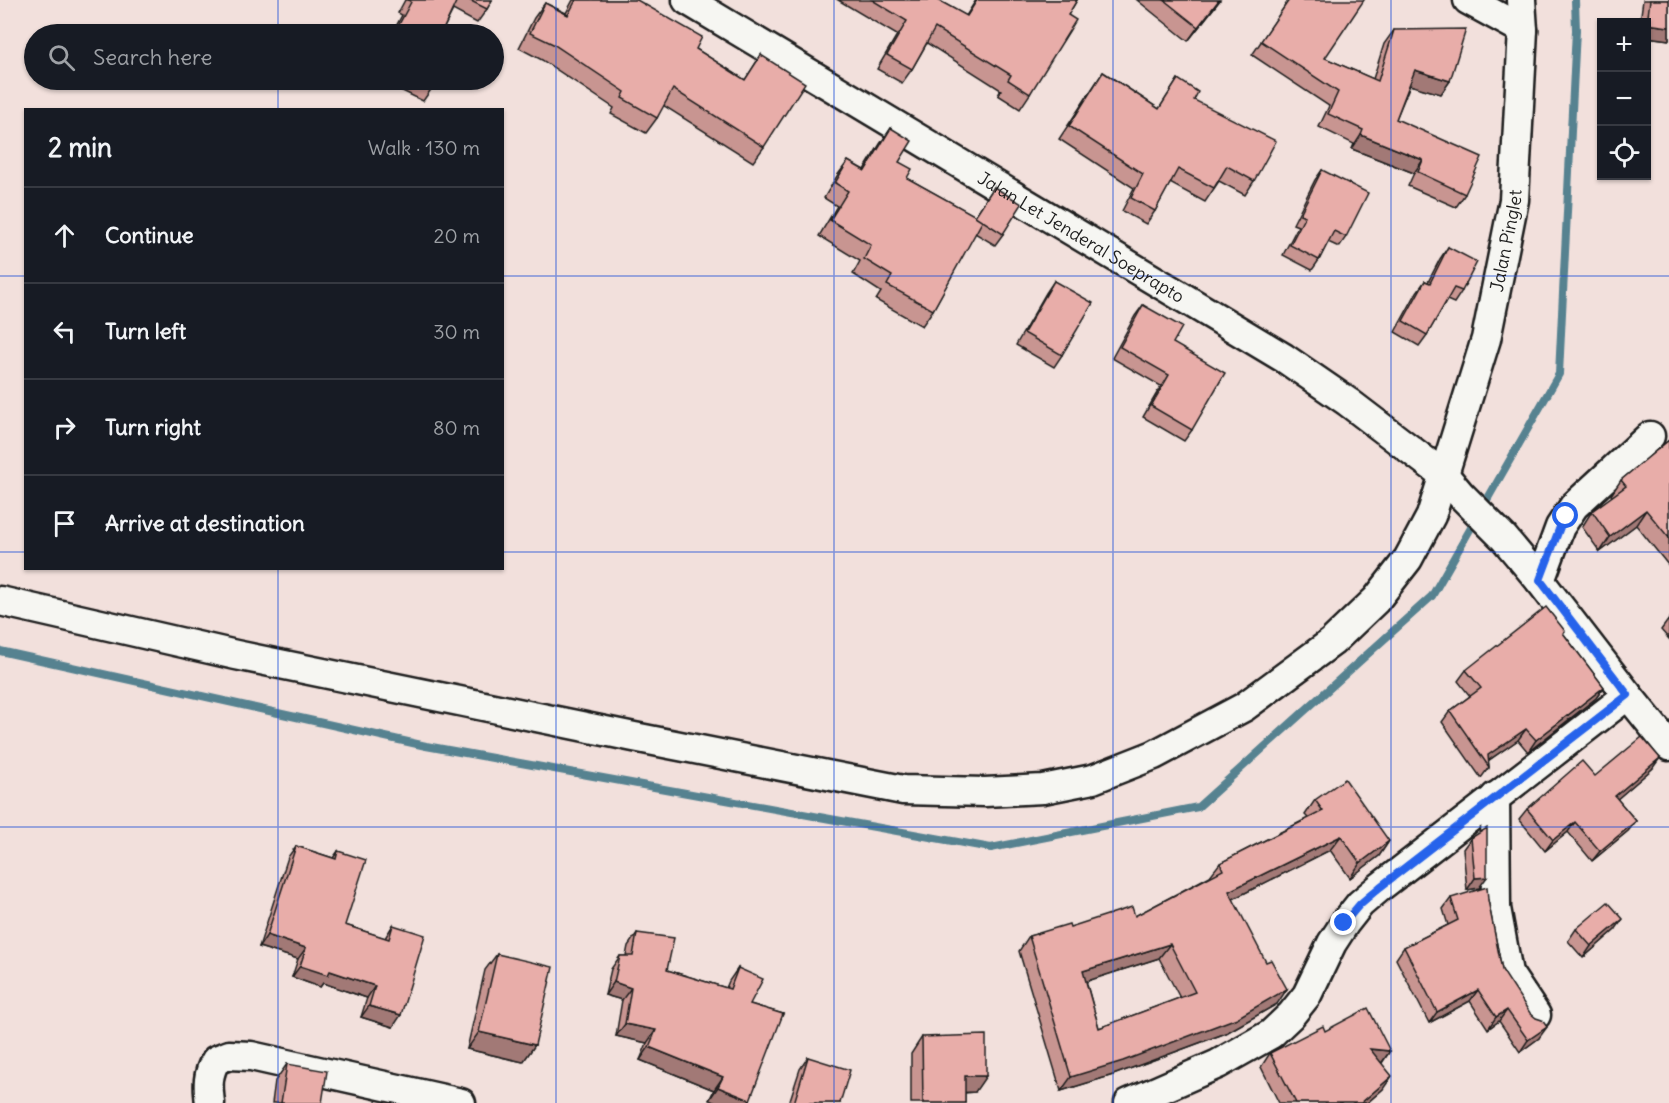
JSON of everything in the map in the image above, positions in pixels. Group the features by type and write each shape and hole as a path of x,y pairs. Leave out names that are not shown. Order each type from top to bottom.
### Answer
{"street":[{"name":"Jalan Let Jenderal Soeprapto","path":"687,0 1284,358 1348,402 1453,486 1504,538 1540,580 1669,746"},
{"path":"1468,0 1523,30"},
{"name":"Jalan Pinglet","path":"0,601 248,658 634,738 903,790 984,792 1043,789 1093,779 1154,755 1244,707 1332,642 1376,600 1408,559 1431,516 1453,486 1514,200 1523,30 1521,0"},
{"path":"1540,580 1560,527 1574,506 1650,436"},
{"path":"1129,1103 1218,1064 1271,1034 1291,1015 1307,995 1332,943 1344,923 1360,904 1628,695"},
{"path":"1495,797 1496,908 1508,973 1536,1015"},
{"path":"210,1103 209,1073 216,1060 229,1055 251,1056 461,1103"}],"building":[{"path":"408,0 457,0 446,24 399,24 411,2"},
{"path":"469,0 492,0 487,9"},
{"path":"576,0 637,0 702,37 696,49 745,80 761,55 805,83 764,147 673,89 657,118 622,98 625,92 553,44 530,33 545,3 568,15"},
{"path":"872,0 938,0 967,16 977,0 1077,0 1068,15 1076,20 1030,94 1008,80 1011,75 935,28 912,69 887,55 907,21"},
{"path":"1164,0 1219,0 1198,27"},
{"path":"1289,0 1364,0 1325,58 1378,81 1394,30 1466,29 1450,81 1415,70 1396,119 1482,157 1465,194 1418,172 1423,160 1361,135 1363,130 1328,114 1338,92 1261,41"},
{"path":"1650,0 1669,0 1669,27 1651,25 1651,18 1648,18"},
{"path":"1103,72 1159,109 1178,79 1198,92 1194,100 1276,141 1254,181 1227,166 1214,188 1178,169 1155,211 1131,198 1143,174 1069,126"},
{"path":"891,128 912,141 899,162 912,169 907,178 983,220 933,310 887,285 892,276 864,259 871,245 830,220 848,191 835,183 848,161 865,171"},
{"path":"1322,170 1368,193 1346,237 1334,231 1319,260 1290,245 1305,216 1300,214"},
{"path":"994,187 1022,204 1003,234 975,216"},
{"path":"1448,247 1477,262 1462,291 1454,288 1427,335 1403,321 1425,281 1430,283"},
{"path":"1054,281 1093,303 1062,355 1024,333"},
{"path":"1143,305 1182,327 1173,343 1225,373 1192,430 1151,406 1169,375 1120,347"},
{"path":"1669,440 1669,538 1646,510 1610,537 1592,511 1626,486 1621,480"},
{"path":"1546,607 1604,687 1536,740 1526,729 1488,755 1489,767 1450,711 1481,688 1466,670"},
{"path":"1642,737 1660,758 1615,796 1636,821 1600,851 1575,822 1553,840 1527,809 1582,761 1595,776"},
{"path":"1345,779 1389,841 1360,863 1341,836 1229,891 1266,962 1271,960 1287,989 1237,1018 1123,1061 1071,1077 1029,936 1069,924 1070,927 1132,907 1135,916 1223,870 1220,863 1323,811 1315,800","holes":["1170,944 1195,992 1099,1028 1083,971"]},
{"path":"1487,828 1487,877 1475,878 1471,838"},
{"path":"296,846 336,859 338,851 366,860 345,925 389,939 393,925 425,935 401,1015 369,1006 375,986 330,971 328,975 300,966 306,948 267,935"},
{"path":"1487,887 1502,970 1530,1013 1542,1020 1547,1027 1528,1040 1507,1010 1496,1017 1478,990 1437,1012 1404,947 1458,920 1451,898"},
{"path":"1608,902 1623,919 1591,946 1576,929"},
{"path":"637,933 674,938 667,970 730,989 738,968 763,979 750,1004 783,1014 750,1100 718,1087 723,1077 649,1047 656,1030 625,1024 631,988 614,982 620,956 633,956"},
{"path":"497,954 553,967 535,1045 479,1032"},
{"path":"1368,1008 1390,1051 1370,1049 1392,1076 1361,1103 1296,1103 1270,1053 1323,1026 1325,1031"},
{"path":"986,1035 986,1076 965,1076 965,1103 923,1103 922,1037"},
{"path":"808,1057 850,1070 840,1103 794,1103"},
{"path":"287,1064 327,1071 322,1103 281,1103"}],"waterway":[{"path":"0,651 426,746 991,848 1198,807 1432,596 1559,374 1576,30 1575,0"}],"route":[{"path":"1344,923 1360,904 1380,887 1628,695 1540,580 1566,516"}]}
